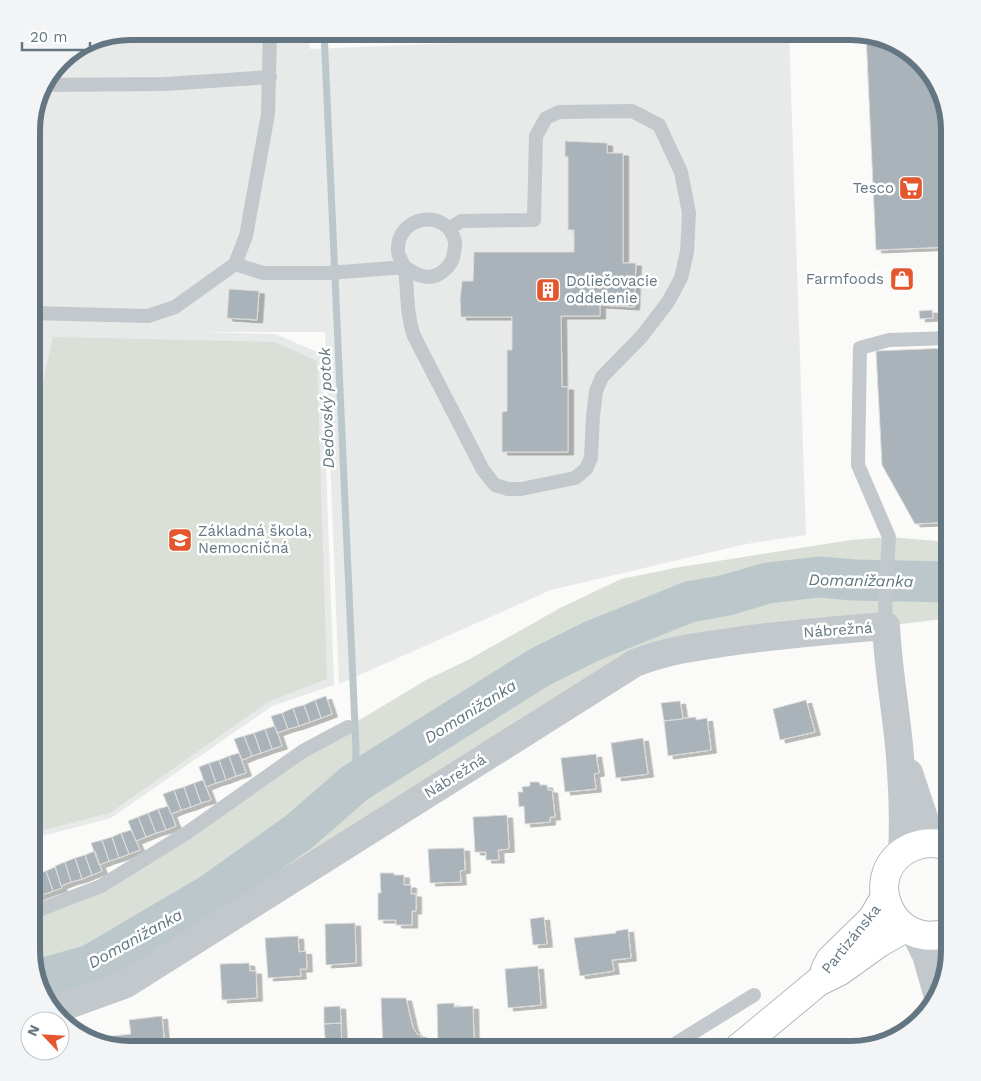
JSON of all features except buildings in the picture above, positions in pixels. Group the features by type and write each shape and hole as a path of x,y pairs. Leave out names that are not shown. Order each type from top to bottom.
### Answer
{"main road":[{"path":"941,845 916,846 902,853 888,870 885,880 885,897 890,912 896,921 910,931 932,936 941,934"},
{"name":"Partizánska","path":"818,982 830,960 872,919 885,897"},
{"name":"Partizánska","path":"747,1041 818,982 840,971 879,943 910,931"}],"street":[{"path":"886,613 887,660 899,746 903,832 902,853"},
{"name":"Nábrežná","path":"60,1008 126,984 635,663 660,654 689,647 793,634 886,613"},
{"path":"899,746 927,827 941,843"},
{"path":"910,931 926,955 934,984"}],"lane":[{"path":"40,313 148,316 175,307 235,264 246,236 268,114 270,40"},
{"path":"52,85 165,84 270,77"},
{"path":"235,264 263,273 335,273 405,267 416,275 426,277 436,275 445,270 453,259 455,242 449,229 440,222 427,219 411,223 400,235 398,252 405,267 409,323 483,470 495,485 508,489 521,490 575,478 586,469 591,458 592,416 596,391 602,377 642,336 668,302 681,278 687,252 689,213 681,172 659,124 632,111 559,112 546,118 536,136 534,220 461,221 449,229"},
{"path":"886,613 889,537 858,465 860,348 889,340 941,338"},
{"path":"40,910 101,886 188,832 303,751 348,727"},
{"path":"680,1041 754,995"}],"shaded area":[{"path":"130,40 310,40 310,49 528,40 789,40 806,535 746,544 551,590 339,684 325,332 200,332 275,334 322,354 334,685 272,706 111,818 40,837 40,124 45,101 55,80 66,66 90,49 113,42"},
{"name":"Základná škola, Nemocničná","path":"53,337 275,342 317,361 327,679 268,702 110,813 40,831 40,396"},
{"path":"889,537 941,541 941,619 660,654 126,984 60,1008 55,1001 49,991 41,963 40,910 101,886 348,727 426,680 468,660 560,608 621,579 680,567 851,540"}],"waterway":[{"name":"Dedovský potok","path":"324,40 356,749 355,783"},
{"name":"Domanižanka","path":"44,978 91,965 210,895 300,831 355,783 540,667 592,641 689,602 727,595 768,583 819,577 854,580 941,582"}],"place":[{"name":"Tesco","path":"911,188"},
{"name":"Farmfoods","path":"902,279"},
{"name":"Doliečovacie oddelenie","path":"548,290"},
{"name":"Základná škola, Nemocničná","path":"180,540"}]}
